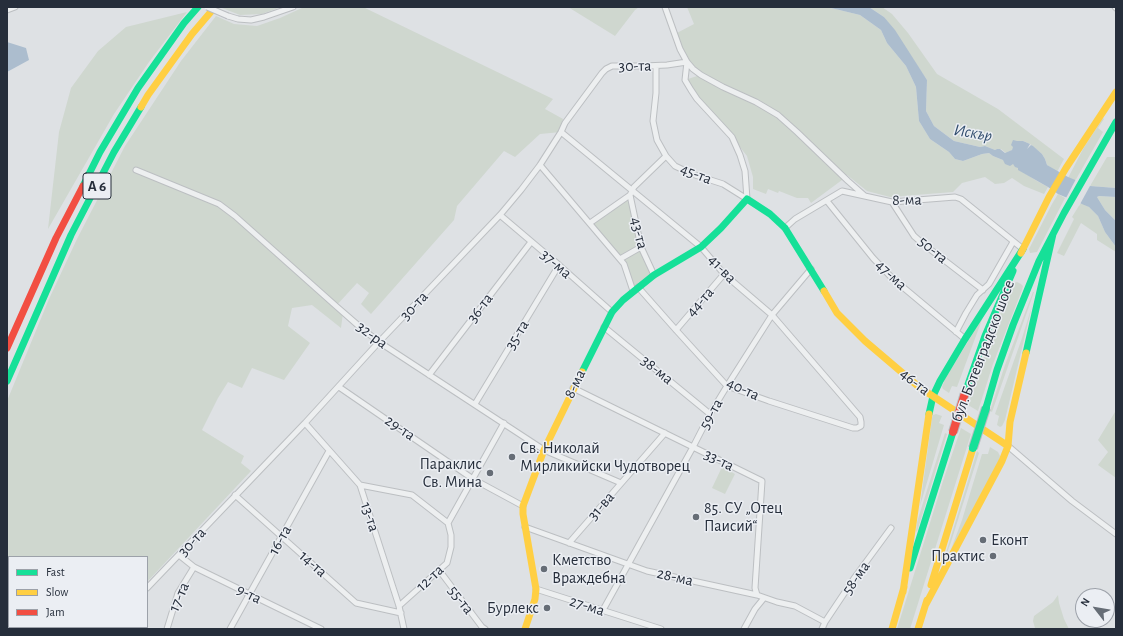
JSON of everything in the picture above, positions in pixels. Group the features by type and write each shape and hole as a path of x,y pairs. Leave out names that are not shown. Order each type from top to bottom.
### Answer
{"main road":[{"name":"A 6","path":"7,348 56,238 100,152 138,88 184,23 198,7"},
{"name":"A 6","path":"7,381 71,235 114,152 148,95 192,34 215,7"},
{"name":"бул. Ботевградско шосе","path":"892,629 965,393 985,336 1023,249 1049,197 1066,168 1116,92"},
{"name":"бул. Ботевградско шосе","path":"918,629 997,370 1013,325 1039,261 1064,213 1116,122"},
{"name":"46-та","path":"747,199 770,214 785,228 838,313 865,341 919,387 1008,446"},
{"name":"8-ма","path":"525,629 535,599 536,589 525,527 523,506 544,450 604,327 612,312 636,289 654,275 701,247 721,228 747,199"},
{"path":"926,604 1002,461 1008,446 1011,415 1053,234"},
{"path":"903,592 928,418 933,396 940,381 965,339 1023,249"}],"street":[{"path":"7,10 14,7"},
{"path":"207,7 228,16 250,20 293,7"},
{"path":"665,7 680,49 687,62 693,69 723,87 756,102 778,115 865,196"},
{"path":"687,62 685,80 697,99 732,137 740,155 745,171 747,199"},
{"name":"30-та","path":"148,587 305,423 500,215 540,165 565,123 606,69 612,66 656,66 687,62"},
{"name":"45-та","path":"656,66 656,93 653,121 657,140 666,156 675,166 692,174 723,184 747,199"},
{"name":"41-ва","path":"561,132 631,193 701,247 724,274 772,315 860,417 861,426"},
{"path":"590,223 631,193 634,187 666,156"},
{"name":"40-та","path":"540,165 624,264 636,289 727,386 853,428 861,426"},
{"name":"32-ра","path":"136,170 219,204 343,313 380,342 544,450 621,483"},
{"path":"785,228 795,220 842,191 848,181"},
{"name":"8-ма","path":"842,191 892,202 955,198 961,199 1023,249"},
{"name":"43-та","path":"631,193 641,247 654,275"},
{"name":"47-ма","path":"827,200 892,278 965,339"},
{"name":"50-та","path":"892,202 909,228 922,243 983,290"},
{"name":"37-ма","path":"500,215 612,312"},
{"name":"36-та","path":"429,375 531,242"},
{"path":"956,332 977,295 989,284 1014,242"},
{"path":"620,259 641,247"},
{"name":"35-та","path":"475,404 559,265"},
{"name":"59-та","path":"603,610 710,414 727,386 772,315 811,269"},
{"name":"44-та","path":"676,330 724,274"},
{"name":"38-ма","path":"604,327 710,414"},
{"name":"29-та","path":"339,386 474,479 523,506"},
{"name":"33-та","path":"574,388 762,481 755,588 757,595"},
{"name":"13-та","path":"305,423 360,486 399,606 404,629"},
{"path":"360,486 412,495 448,523 504,423"},
{"name":"31-ва","path":"569,543 665,433"},
{"name":"46-та","path":"1008,446 1072,501 1116,534"},
{"name":"16-та","path":"230,629 330,451"},
{"name":"14-та","path":"235,495 356,603 401,613"},
{"name":"12-та","path":"399,606 447,563 451,547 451,535 448,523"},
{"name":"28-ма","path":"525,527 647,571 757,595 795,606 826,622"},
{"name":"58-ма","path":"822,629 855,577 891,528"},
{"name":"9-та","path":"179,555 194,567 321,629"},
{"path":"442,576 447,563"},
{"name":"17-та","path":"167,629 178,593 194,567"},
{"name":"55-та","path":"439,570 442,576 485,629"},
{"name":"27-ма","path":"536,589 661,629"},
{"path":"744,629 755,609 764,598"}],"shaded area":[{"path":"281,7 262,14 240,15 222,8"},
{"path":"304,7 363,7 553,99 545,109 563,119 561,132 540,134 515,157 504,151 457,206 454,220 371,314 361,304 369,293 357,283 336,306 343,313 341,328 312,305 292,308 288,326 310,343 284,380 252,368 242,388 228,382 202,430 244,456 241,463 251,471 148,581 148,556 8,556 8,628 106,629 7,629 7,401 49,299 77,239 125,146 181,61 216,16 234,24 257,26 280,18"},
{"path":"568,7 639,7 615,36"},
{"path":"687,7 827,7 860,15 881,30 887,43 906,66 916,87 919,121 930,139 949,152 955,159 963,161 989,153 1013,164 1019,168 1018,169 1048,187 1044,194 1024,186 1012,178 1004,183 995,184 985,177 962,183 953,192 890,197 867,191 847,175 811,203 808,198 797,198 779,191 778,193 768,189 766,194 753,189 753,177 747,156 715,119 685,80 700,75 693,69 675,34 694,24"},
{"path":"869,7 882,7 892,14 908,33 937,74 998,109 1064,159 1057,172 1047,165 1042,154 1030,144 1023,141 1017,141 1012,150 1006,153 1001,149 995,150 985,146 980,147 954,141 934,126 926,111 927,80 884,17"},
{"path":"187,12 149,62 114,114 48,229 59,132 71,88 98,51 126,27"},
{"path":"1103,118 1104,119 1098,128 1103,132 1075,181 1068,178 1083,149"},
{"path":"1107,157 1116,157 1116,188 1090,186"},
{"path":"1058,194 1065,198 1037,252 1030,253 1029,249"},
{"path":"630,195 641,247 654,275 633,291 627,272 590,223"},
{"path":"1097,197 1116,197 1116,221 1105,210"},
{"path":"1080,204 1084,204 1089,207 1098,216 1105,232 1116,247 1116,252 1097,240 1097,234 1081,223 1064,256 1057,253 1074,219 1072,217"},
{"path":"1017,282 1023,286 1022,290 993,364 978,411 968,405 992,333 1012,286"},
{"path":"1033,292 992,412 990,411 1005,365"},
{"path":"1032,306 1005,420 1000,427 997,425 999,416 995,414"},
{"path":"983,317 957,387 952,386 949,393 942,387 945,379"},
{"path":"1115,412 1116,478 1098,465 1108,452 1098,440"},
{"path":"936,414 942,416 939,423 944,425 920,506 932,418 933,415"},
{"path":"961,428 971,434 910,629 897,629 943,481"},
{"path":"945,433 947,434 917,532 917,522"},
{"path":"990,447 998,452 1000,456 999,461 950,552 962,520 982,454 988,454"},
{"path":"977,451 979,453 942,566"},
{"path":"722,467 735,474 725,494 712,488"},
{"path":"1058,595 1064,619 1069,629 1036,629 1033,621 1034,616 1053,602"}],"water":[{"path":"827,7 869,7 884,17 895,30 927,80 926,111 934,126 954,141 980,147 985,146 995,150 1000,149 1005,153 1012,150 1013,147 1011,145 1013,140 1023,141 1030,144 1027,149 1031,145 1042,154 1047,165 1068,177 1090,186 1116,188 1116,197 1097,197 1105,210 1116,221 1116,247 1105,232 1098,216 1089,207 1058,194 1018,170 1018,168 1013,164 1010,166 1005,164 1003,160 989,153 963,161 955,159 949,152 930,139 919,121 916,87 906,66 887,43 881,30 860,15"},
{"path":"7,42 26,48 29,60 7,72"}],"pier":[{"path":"1076,179 1091,184 1079,206 1065,200"}],"traffic: fast":[{"path":"83,186 100,152 138,88 184,23 198,7"},
{"path":"7,381 71,235 114,152 141,107"},
{"path":"986,408 997,370 1013,325 1039,261 1064,213 1116,122"},
{"path":"582,372 612,312 623,300 654,275 701,247 721,228 747,199 770,214 785,228 824,291"},
{"path":"1026,353 1053,234"},
{"path":"929,414 933,396 940,381 1023,249"},
{"path":"965,393 985,336 1013,271"},
{"path":"973,448 986,408"},
{"path":"910,568 953,432"}],"traffic: slow":[{"path":"141,107 192,34 215,7"},
{"path":"1021,253 1049,197 1066,168 1116,92"},
{"path":"824,291 837,313 865,341 919,387 1008,446"},
{"path":"926,604 1002,461 1008,446 1010,422 1026,353"},
{"path":"525,629 535,599 536,589 523,514 523,506 544,450 582,372"},
{"path":"903,592 929,414"},
{"path":"931,585 973,448"},
{"path":"892,629 904,587"},
{"path":"918,629 927,600"}],"traffic: jam":[{"path":"7,348 56,238 83,186"},
{"path":"953,432 965,393"}],"place":[{"name":"Св. Николай Мирликийски Чудотворец","path":"512,457"},
{"name":"Параклис Св. Мина","path":"490,473"},
{"name":"85. СУ „Отец Паисий“","path":"696,517"},
{"name":"Еконт","path":"983,540"},
{"name":"Практис","path":"993,556"},
{"name":"Кметство Враждебна","path":"544,569"},
{"name":"Бурлекс","path":"547,608"}],"water label":[{"name":"Искър","path":"973,133"}]}
